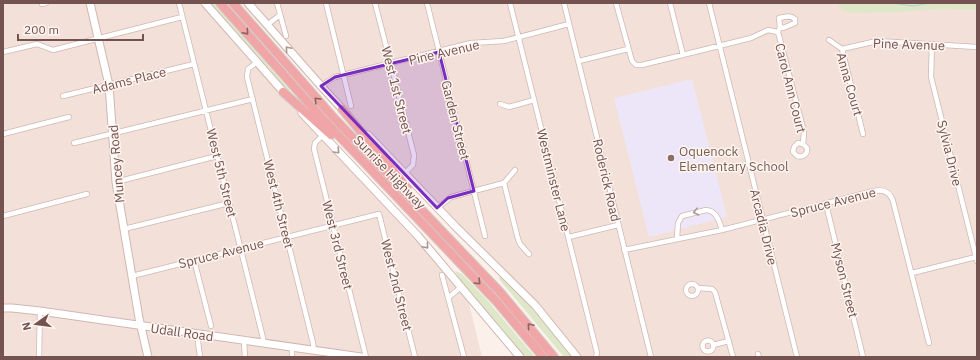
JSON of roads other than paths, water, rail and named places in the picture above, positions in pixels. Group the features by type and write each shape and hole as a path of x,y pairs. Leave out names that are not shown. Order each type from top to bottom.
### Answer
{"highway":[{"name":"Sunrise Highway","path":"220,3 310,106 490,294 543,357"},
{"name":"Sunrise Highway","path":"233,3 328,111 511,304 554,357"},
{"path":"283,92 362,161"},
{"path":"342,109 410,190 431,219"}],"main road":[{"name":"Muncey Road","path":"90,3 109,85 116,182 141,326 148,357"},
{"name":"Sunrise Highway","path":"205,3 322,136 413,231 518,356"},
{"name":"Sunrise Highway","path":"248,3 342,109 437,208 535,305 577,357"},
{"name":"Udall Road","path":"3,308 40,311 361,357"}],"street":[{"name":"West 5th Street","path":"179,3 263,343"},
{"path":"277,3 286,36"},
{"path":"326,3 351,106"},
{"name":"West 1st Street","path":"375,3 414,158 413,165 405,173"},
{"name":"Garden Street","path":"427,3 485,236"},
{"name":"Westminster Lane","path":"510,3 597,353 596,357"},
{"name":"Roderick Road","path":"564,3 651,357"},
{"path":"616,3 632,62 636,65 642,65 720,46"},
{"path":"670,3 684,55"},
{"name":"Arcadia Drive","path":"709,3 797,357"},
{"path":"267,25 280,14"},
{"path":"3,52 37,44 53,50 182,17"},
{"name":"Pine Avenue","path":"321,86 333,78 344,75 471,44 518,38 569,24"},
{"name":"Carol Ann Court","path":"720,46 751,38 768,30 779,30 804,132 803,144"},
{"name":"Anna Court","path":"829,40 842,49 863,134"},
{"name":"Pine Avenue","path":"842,49 877,41 977,47"},
{"name":"Sylvia Drive","path":"932,44 931,77 976,259"},
{"path":"579,62 628,49"},
{"name":"West 4th Street","path":"257,62 249,68 247,72 314,350"},
{"name":"Adams Place","path":"63,96 194,64"},
{"path":"74,143 253,99"},
{"path":"500,104 509,107 534,100"},
{"path":"3,134 69,117"},
{"name":"West 3rd Street","path":"322,136 316,142 314,147 366,357"},
{"path":"116,182 217,156"},
{"path":"437,208 448,198 504,183 515,170"},
{"path":"504,183 518,239 520,244 529,254"},
{"name":"Spruce Avenue","path":"624,250 722,230 880,190 888,193 894,201 929,343"},
{"path":"3,216 87,194"},
{"path":"124,229 229,203"},
{"name":"Myson Street","path":"826,204 863,357"},
{"path":"677,238 678,222 682,216 706,210 716,214 722,230"},
{"name":"Spruce Avenue","path":"132,276 379,214"},
{"name":"West 2nd Street","path":"379,214 415,357"},
{"path":"568,237 618,225"},
{"path":"912,272 976,259"},
{"path":"194,260 211,326"},
{"path":"442,275 464,357"},
{"path":"449,297 461,287"},
{"path":"698,288 712,289 716,292 733,357"},
{"path":"39,357 40,311"},
{"path":"197,334 200,357"},
{"path":"244,340 246,357"},
{"path":"713,345 729,341"},
{"path":"292,347 292,357"}],"waterway":[{"path":"892,3 913,6 930,3"}],"place":[{"name":"Oquenock Elementary School","path":"671,158"}]}
